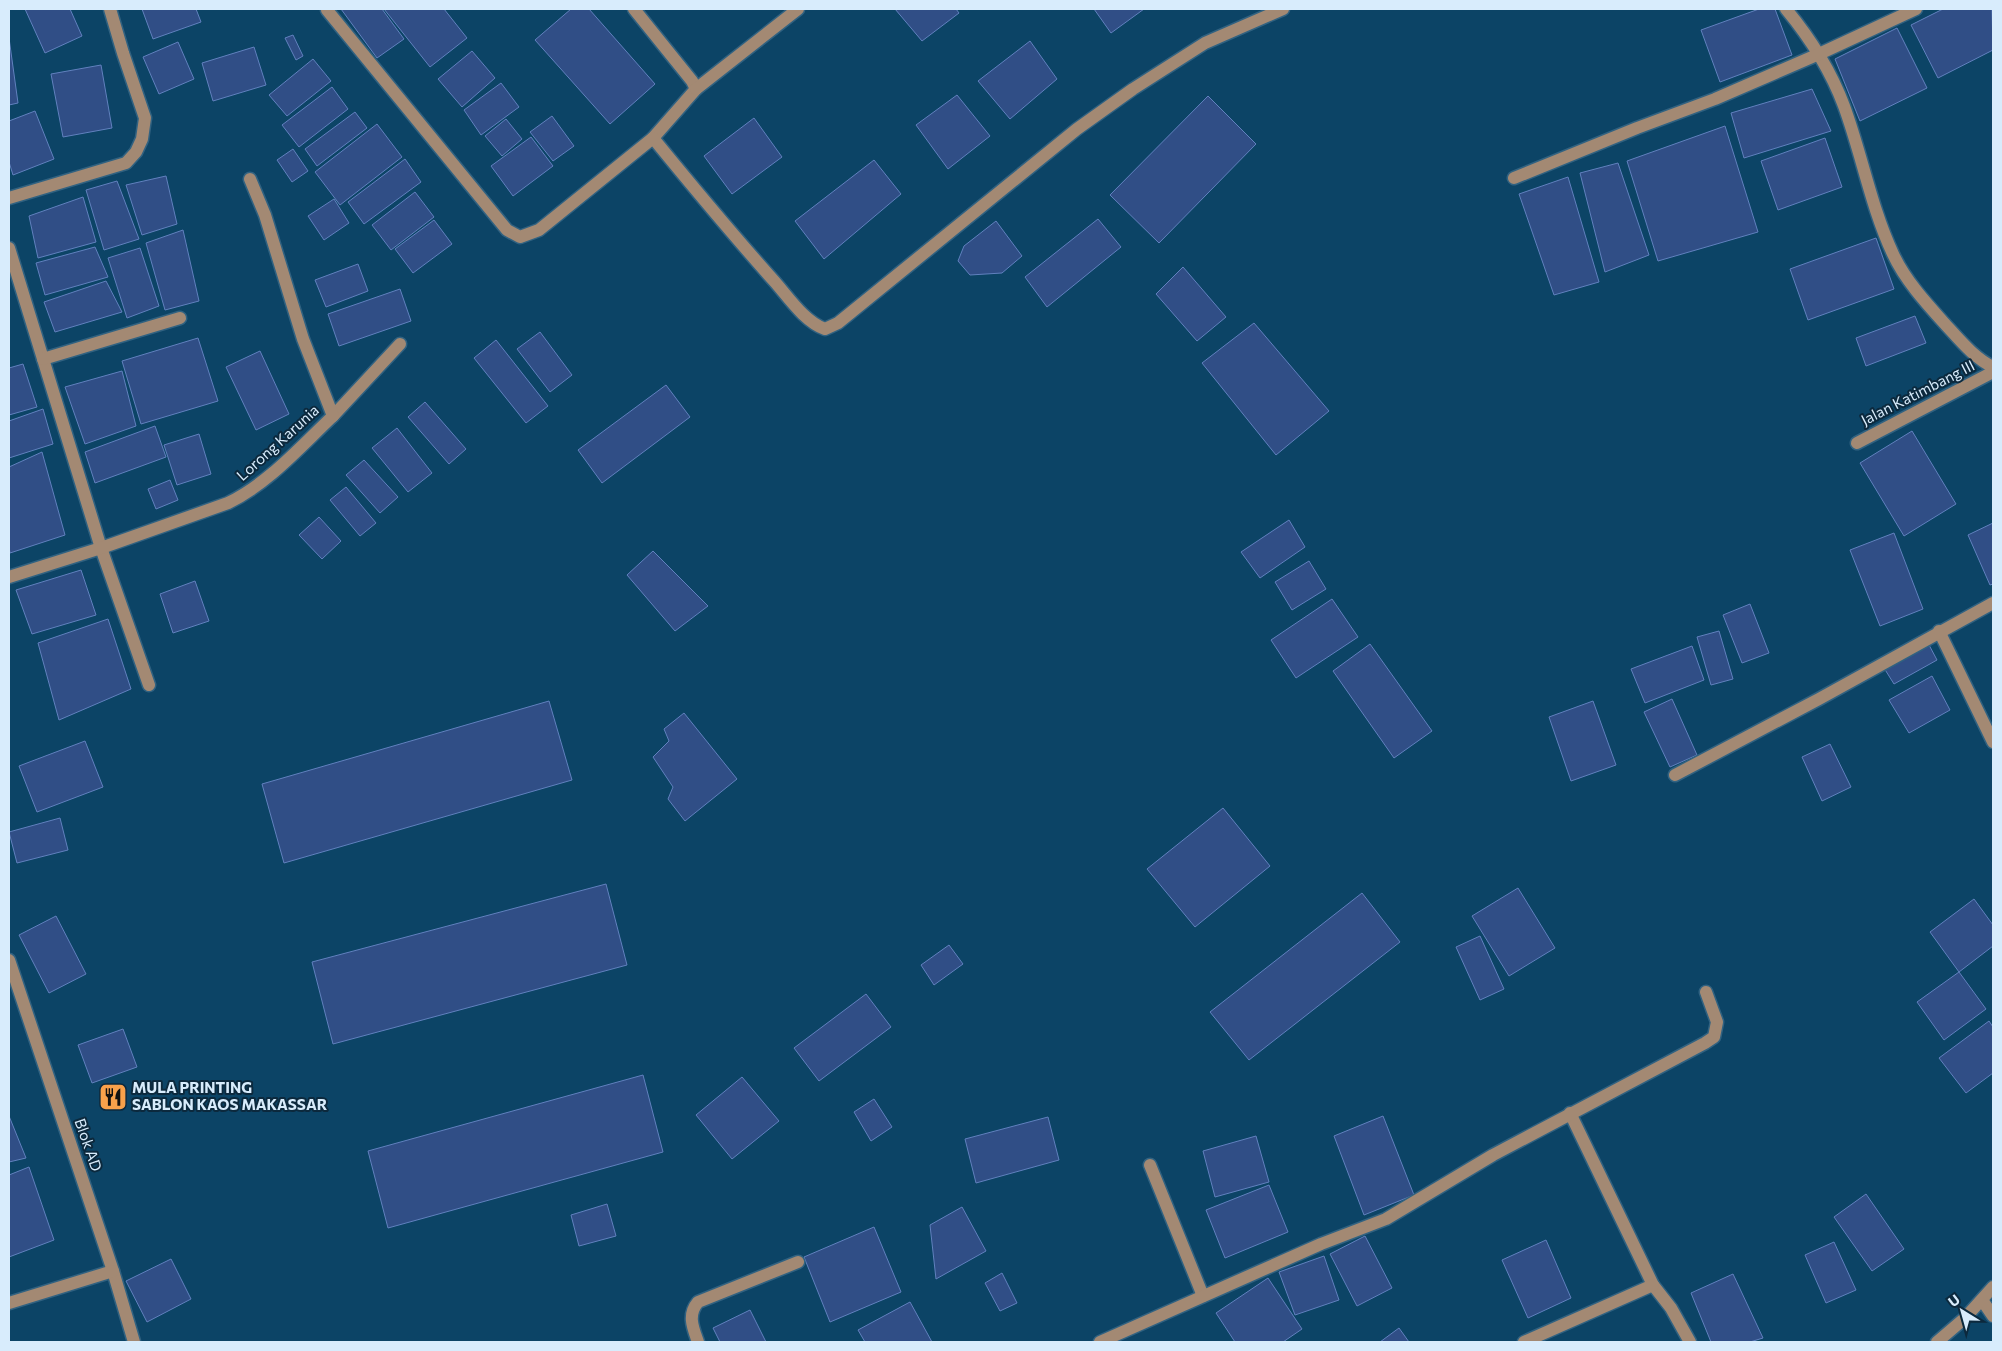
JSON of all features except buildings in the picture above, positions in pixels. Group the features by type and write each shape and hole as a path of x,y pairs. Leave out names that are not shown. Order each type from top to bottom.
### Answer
{"street":[{"path":"9,198 126,163 136,152 142,139 145,118 110,9"},
{"path":"634,9 692,81 696,89"},
{"path":"327,10 507,230 520,237 539,230 653,138 696,89 798,9"},
{"path":"1786,9 1802,28 1831,75 1844,107 1876,212 1893,255 1905,276 1947,326 1985,362 1993,366"},
{"path":"1514,178 1714,99 1819,54 1916,9"},
{"path":"653,138 747,251 800,310 816,326 825,329 838,323 1070,135 1133,89 1204,43 1277,10"},
{"name":"Lorong Karunia","path":"9,577 101,548 228,503 266,479 333,416 303,338 265,215 250,180"},
{"path":"9,248 101,548 149,685"},
{"path":"43,359 180,318"},
{"path":"333,416 400,344"},
{"name":"Jalan Katimbang III","path":"1857,443 1993,372"},
{"path":"1675,775 1819,699 1993,602"},
{"path":"1939,631 1993,742"},
{"name":"Blok AD","path":"9,960 113,1271 134,1342"},
{"path":"1100,1342 1321,1244 1386,1219 1493,1154 1697,1048 1714,1037 1716,1022 1706,992"},
{"path":"1570,1113 1653,1285 1671,1308 1690,1342"},
{"path":"1150,1165 1203,1296"},
{"path":"698,1342 690,1318 694,1306 698,1302 798,1262"},
{"path":"9,1303 113,1271"},
{"path":"1524,1342 1653,1285"},
{"path":"1937,1342 1965,1318 1993,1287"},
{"path":"1982,1300 1993,1316"}],"place":[{"name":"MULA PRINTING SABLON KAOS MAKASSAR","path":"113,1097"}]}
